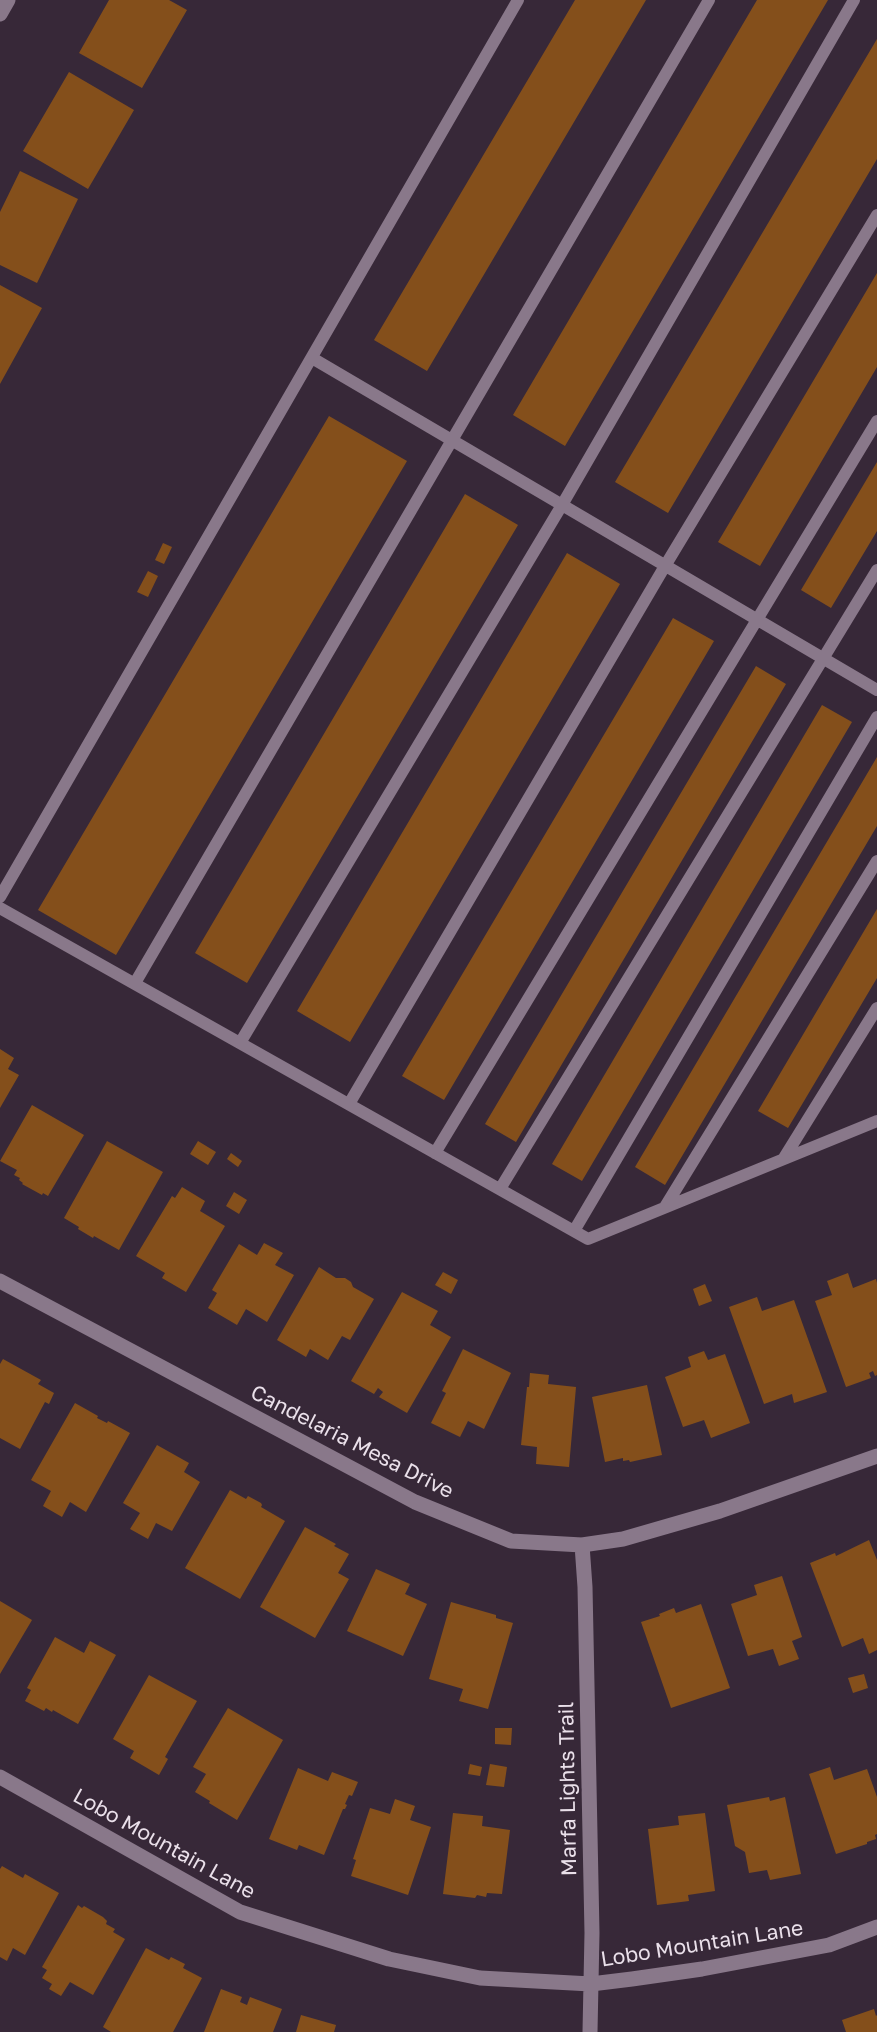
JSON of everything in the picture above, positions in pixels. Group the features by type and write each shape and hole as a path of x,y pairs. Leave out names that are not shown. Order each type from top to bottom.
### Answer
{"street":[{"path":"0,14 8,0"},
{"name":"Candelaria Mesa Drive","path":"0,1281 415,1502 511,1541 582,1545 623,1539 675,1525 877,1456"},
{"name":"Marfa Lights Trail","path":"582,1545 591,1921 590,2032"},
{"name":"Lobo Mountain Lane","path":"0,1777 240,1912 389,1959 480,1978 591,1984 702,1969 830,1945 877,1927"}],"lane":[{"path":"0,897 518,0"},
{"path":"135,983 709,0"},
{"path":"240,1043 562,505 854,0"},
{"path":"349,1104 665,566 877,215"},
{"path":"312,358 877,690"},
{"path":"435,1153 877,421"},
{"path":"500,1190 877,570"},
{"path":"574,1231 877,717"},
{"path":"665,1207 877,861"},
{"path":"0,908 588,1239 877,1120"},
{"path":"784,1158 877,1008"}],"building":[{"path":"109,0 169,0 187,10 142,88 79,53"},
{"path":"575,0 646,0 427,371 374,340"},
{"path":"757,0 828,0 565,446 513,415"},
{"path":"877,39 877,159 668,513 615,482"},
{"path":"69,72 134,110 88,189 23,151"},
{"path":"20,171 78,199 37,283 0,265 0,212"},
{"path":"877,273 877,367 760,566 718,542"},
{"path":"0,285 42,308 0,384"},
{"path":"329,416 407,461 116,955 38,910"},
{"path":"877,462 877,531 831,608 801,590"},
{"path":"465,494 518,525 247,983 195,953"},
{"path":"163,543 172,547 164,564 155,560"},
{"path":"567,553 620,584 350,1042 297,1011"},
{"path":"148,571 158,576 148,597 137,592"},
{"path":"673,618 714,641 444,1100 402,1076"},
{"path":"756,666 786,684 516,1142 485,1124"},
{"path":"822,705 852,722 582,1181 552,1164"},
{"path":"877,757 877,826 665,1185 635,1167"},
{"path":"877,909 877,978 788,1128 758,1111"},
{"path":"0,1049 14,1058 8,1069 19,1075 0,1108"},
{"path":"32,1105 84,1135 48,1196 22,1184 20,1178 14,1175 17,1170 0,1161"},
{"path":"107,1141 163,1172 119,1250 94,1236 93,1238 64,1218"},
{"path":"198,1141 216,1152 208,1165 190,1154"},
{"path":"231,1153 242,1161 238,1167 227,1159"},
{"path":"182,1187 205,1201 200,1211 225,1226 186,1292 162,1278 165,1273 136,1256 172,1196 175,1198"},
{"path":"234,1192 247,1200 239,1214 226,1206"},
{"path":"264,1243 283,1253 275,1265 294,1275 267,1322 246,1309 237,1325 208,1308 217,1293 212,1290 239,1244 257,1255"},
{"path":"319,1267 336,1278 345,1278 351,1282 353,1287 374,1299 350,1340 342,1336 328,1360 310,1349 306,1357 277,1340"},
{"path":"443,1272 458,1280 451,1294 435,1285"},
{"path":"848,1273 853,1288 876,1279 877,1375 875,1376 873,1371 869,1373 871,1378 846,1387 815,1301 832,1295 827,1281"},
{"path":"705,1284 712,1301 699,1306 693,1289"},
{"path":"402,1292 438,1311 430,1325 451,1337 407,1413 379,1397 383,1392 378,1388 374,1394 351,1381"},
{"path":"757,1297 762,1311 794,1300 827,1392 794,1403 792,1394 764,1404 729,1307"},
{"path":"463,1349 511,1373 484,1429 468,1421 460,1437 431,1423 446,1393 442,1391"},
{"path":"704,1351 708,1360 725,1354 750,1423 711,1438 704,1420 683,1427 665,1377 691,1367 688,1357"},
{"path":"3,1359 41,1380 38,1384 54,1393 49,1404 45,1402 20,1449 0,1438 0,1364"},
{"path":"530,1373 549,1375 548,1384 576,1387 569,1467 536,1464 537,1447 521,1445"},
{"path":"647,1385 662,1455 630,1462 629,1460 623,1461 623,1458 605,1462 592,1397"},
{"path":"75,1403 98,1416 97,1418 107,1423 108,1421 130,1433 86,1512 70,1502 62,1517 43,1506 51,1491 31,1480"},
{"path":"157,1445 189,1463 184,1472 200,1482 172,1531 156,1523 148,1539 130,1529 140,1513 123,1503"},
{"path":"230,1490 246,1499 248,1496 261,1503 261,1507 285,1521 240,1599 185,1568"},
{"path":"305,1527 349,1554 338,1573 349,1579 315,1638 260,1607"},
{"path":"869,1540 877,1560 877,1650 869,1654 863,1638 842,1647 810,1563 835,1553 836,1556"},
{"path":"376,1569 410,1584 405,1594 427,1604 403,1656 347,1631"},
{"path":"782,1576 802,1637 792,1641 799,1659 779,1666 773,1649 748,1656 731,1604 757,1595 754,1585"},
{"path":"0,1601 32,1620 0,1674"},
{"path":"451,1602 496,1615 496,1618 513,1623 488,1709 459,1701 463,1689 429,1679"},
{"path":"701,1604 730,1688 671,1708 641,1622 660,1616 659,1614 674,1608 676,1613"},
{"path":"55,1637 84,1653 90,1641 116,1655 78,1724 53,1710 52,1712 46,1708 44,1711 25,1701 31,1690 27,1688"},
{"path":"864,1674 868,1688 853,1693 848,1678"},
{"path":"149,1675 197,1701 165,1757 168,1759 159,1775 130,1758 134,1751 113,1739"},
{"path":"228,1708 283,1740 237,1820 195,1792 206,1774 193,1767"},
{"path":"495,1728 512,1728 511,1745 495,1744"},
{"path":"470,1764 482,1767 480,1776 468,1774"},
{"path":"490,1764 507,1767 504,1787 486,1785"},
{"path":"830,1767 834,1780 867,1769 877,1797 876,1839 836,1854 809,1774"},
{"path":"298,1768 328,1781 332,1772 358,1782 352,1796 349,1795 345,1804 347,1805 343,1809 324,1855 299,1845 297,1850 269,1839"},
{"path":"769,1797 770,1801 785,1797 801,1874 770,1880 767,1870 749,1873 745,1852 735,1846 727,1805"},
{"path":"395,1799 415,1806 410,1820 431,1827 408,1895 351,1876 356,1860 353,1859 370,1808 390,1814"},
{"path":"453,1813 483,1816 482,1826 510,1830 502,1894 487,1893 486,1897 477,1895 475,1898 443,1894"},
{"path":"705,1813 715,1891 688,1895 689,1901 657,1905 648,1829 679,1825 678,1816"},
{"path":"2,1866 23,1878 25,1874 59,1893 25,1955 13,1948 7,1961 0,1957 0,1869"},
{"path":"78,1905 103,1917 107,1921 106,1924 115,1929 113,1932 125,1939 93,1995 70,1982 61,1996 49,1989 52,1984 42,1978 47,1970 42,1967"},
{"path":"146,1948 169,1960 171,1957 185,1964 183,1968 202,1978 173,2032 111,2032 103,2027"},
{"path":"221,1989 242,1997 240,2002 247,2005 250,1997 282,2009 273,2032 204,2032"},
{"path":"874,2009 877,2015 877,2032 846,2032 842,2020"},
{"path":"301,2015 336,2025 334,2032 296,2032"}]}
